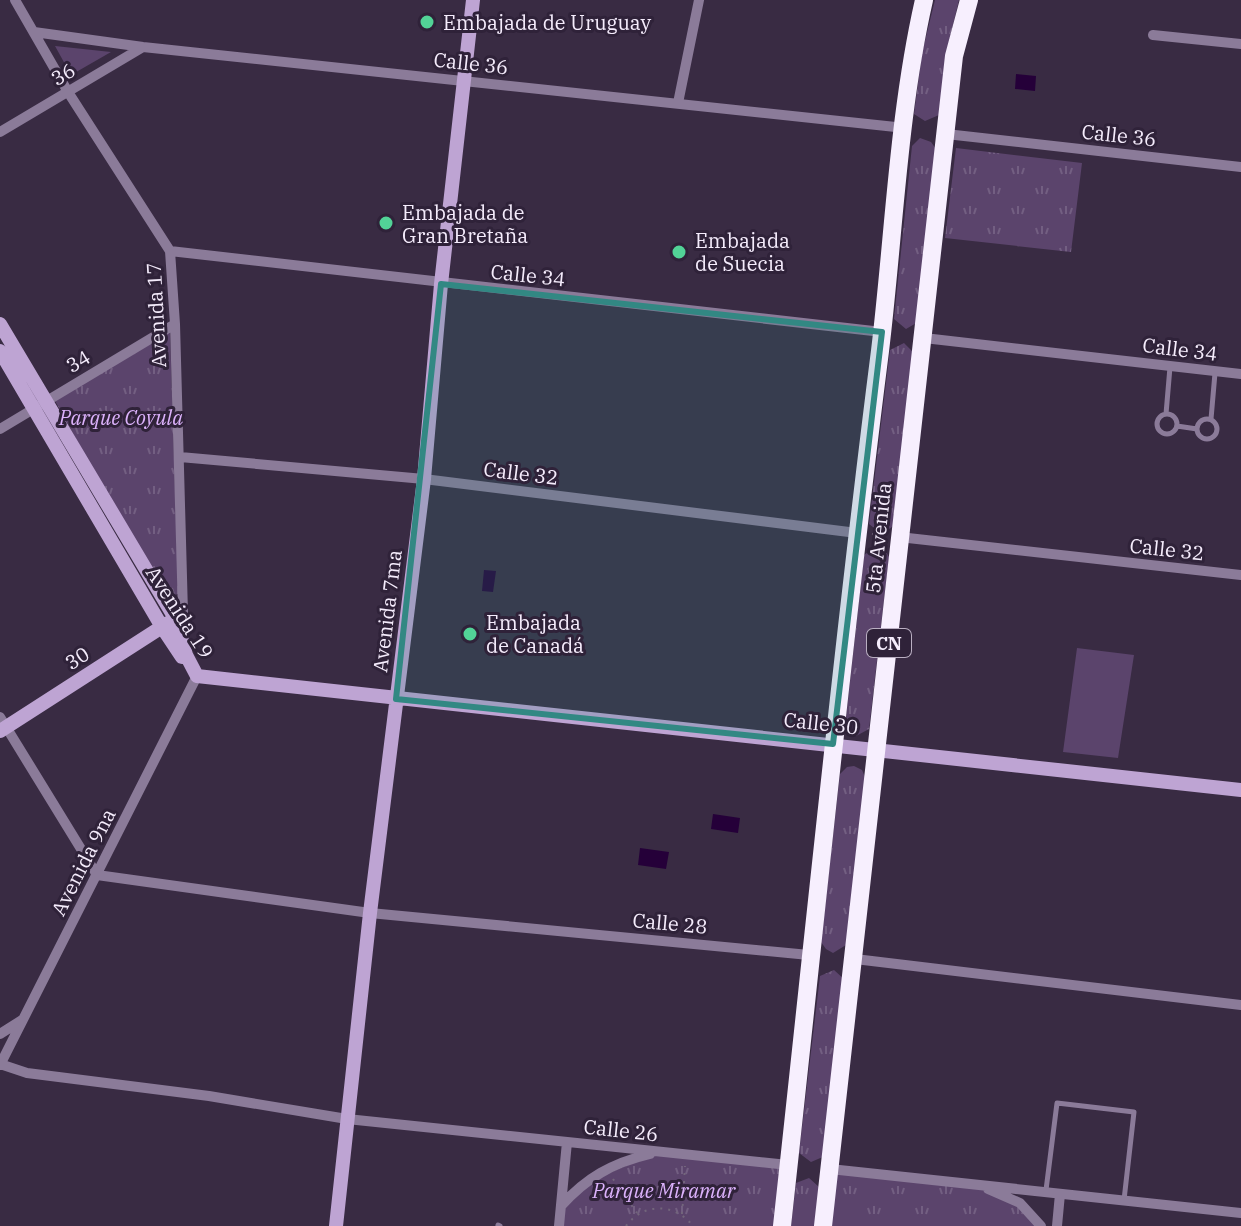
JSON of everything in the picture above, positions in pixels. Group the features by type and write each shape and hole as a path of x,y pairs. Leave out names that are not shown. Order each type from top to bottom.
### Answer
{"highway":[{"name":"5ta Avenida","path":"782,1226 809,955 912,52 924,0"},
{"name":"5ta Avenida","path":"823,1226 879,749 899,537 954,56 969,0"}],"main road":[{"name":"Avenida 7ma","path":"336,1226 370,913 424,479 441,284 473,0"},
{"name":"Avenida 19","path":"0,324 40,404 162,627 197,676"},
{"name":"Avenida 19","path":"0,351 40,404 176,620 186,655 197,676"},
{"name":"30","path":"2,725 176,620"},
{"path":"197,676 396,699"},
{"name":"Calle 30","path":"396,699 1241,790"}],"street":[{"name":"Avenida 17","path":"15,0 68,92 170,251 180,457 183,613 176,620"},
{"path":"678,103 699,0"},
{"name":"Calle 36","path":"34,32 143,47 905,128"},
{"path":"1153,35 1241,44"},
{"name":"36","path":"0,132 143,47"},
{"name":"Calle 36","path":"946,134 1241,167"},
{"name":"Calle 34","path":"170,251 882,332"},
{"name":"34","path":"0,429 175,324"},
{"name":"Calle 34","path":"924,338 1241,374"},
{"name":"Calle 32","path":"180,457 424,479 857,533"},
{"name":"Calle 32","path":"899,537 1241,575"},
{"name":"Avenida 9na","path":"0,1064 197,676"},
{"path":"2,725 97,875"},
{"name":"Calle 28","path":"97,875 370,913 809,955"},
{"path":"855,959 1241,1005"},
{"path":"0,1034 23,1019"},
{"name":"Calle 26","path":"0,1064 27,1073 209,1096 347,1119 788,1165"},
{"path":"559,1226 567,1142"},
{"path":"561,1206 579,1186 605,1168 659,1152"},
{"path":"830,1169 1241,1213"},
{"path":"981,1186 1020,1203 1041,1226"},
{"path":"1057,1226 1060,1194"}],"lane":[{"path":"1166,414 1170,366"},
{"path":"1197,429 1201,437 1213,437 1217,428 1211,419 1216,371"},
{"path":"1166,414 1156,423 1160,432 1170,434 1177,426"},
{"path":"1166,414 1175,418 1177,426"},
{"path":"1197,429 1201,420 1211,419"},
{"path":"1177,426 1197,429"},
{"path":"1046,1192 1057,1103 1134,1112 1124,1201"}],"path":[{"path":"857,533 899,537"},
{"path":"682,1215 685,1155"},
{"path":"605,1168 638,1214"},
{"path":"683,1201 687,1194 700,1188 713,1191 722,1201"},
{"path":"626,1226 638,1214 660,1208 682,1215 693,1226"}],"highlighted area":[{"path":"441,284 882,332 833,744 396,699"}],"green space":[{"path":"935,0 959,0 946,54 939,115 925,121 914,114 922,53"},
{"path":"55,46 111,52 71,75"},
{"path":"920,138 931,142 936,149 918,322 906,329 894,319 912,146"},
{"path":"956,148 1082,163 1071,252 945,238"},
{"name":"Parque Coyula","path":"170,332 178,585 178,594 171,596 118,514 54,399"},
{"path":"904,343 914,353 893,526 887,531 878,531 869,524 890,350"},
{"path":"877,546 885,550 889,557 869,729 856,736 845,727 864,555"},
{"path":"1077,648 1134,655 1118,758 1063,752"},
{"path":"847,767 862,770 865,777 846,945 833,953 821,942 840,774"},
{"path":"834,970 846,981 825,1156 811,1162 799,1153 820,976"},
{"name":"Parque Miramar","path":"659,1152 788,1165 782,1226 559,1226 561,1206 579,1186"},
{"path":"830,1169 981,1186 1020,1203 1041,1226 823,1226"},
{"path":"809,1178 819,1187 815,1226 791,1226 796,1183"}],"shaded area":[{"path":"1016,74 1036,76 1035,91 1015,89"},
{"path":"484,570 496,571 493,592 482,591"},
{"path":"713,814 740,818 738,833 711,829"},
{"path":"640,848 669,852 666,869 638,865"}],"place":[{"name":"Embajada de Uruguay","path":"427,22"},
{"name":"Embajada de Gran Bretaña","path":"386,223"},
{"name":"Embajada de Suecia","path":"679,252"},
{"name":"Embajada de Canadá","path":"470,634"}]}
